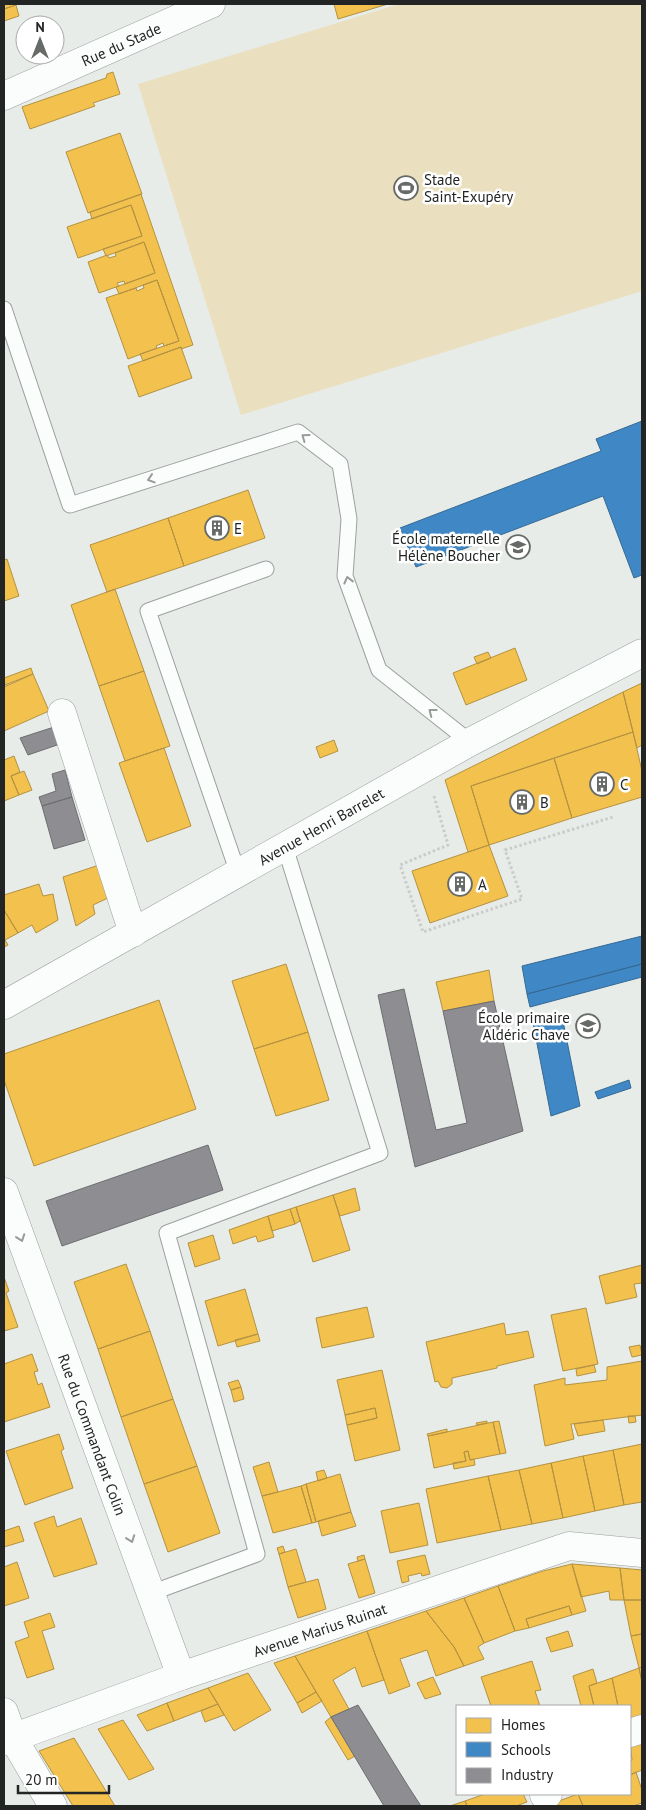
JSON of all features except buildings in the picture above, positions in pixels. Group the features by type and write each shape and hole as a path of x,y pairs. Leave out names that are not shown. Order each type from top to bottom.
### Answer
{"street":[{"name":"Rue du Stade","path":"4,96 211,4"},
{"name":"Avenue Henri Barrelet","path":"4,1005 470,742 642,653"},
{"path":"62,713 133,933"},
{"name":"Rue du Commandant Colin","path":"4,1192 181,1676"},
{"name":"Avenue Marius Ruinat","path":"8,1740 181,1676 569,1546 642,1553"},
{"path":"4,1712 8,1740 53,1806"}],"lane":[{"path":"4,309 70,505 298,432 340,464 349,519 345,576 379,670 470,742"},
{"path":"238,873 148,611 266,569"},
{"path":"151,1593 257,1554 167,1233 380,1153 285,847"}],"path":[{"path":"426,767 448,844 400,865 423,932 522,899 505,850 613,817"}],"shaded area":[{"name":"Stade Saint-Exupéry","path":"399,4 642,4 642,291 241,415 138,84"}],"place":[{"name":"Stade Saint-Exupéry","path":"406,188"},
{"name":"E","path":"217,528"},
{"name":"École maternelle Hélène Boucher","path":"518,547"},
{"name":"C","path":"602,784"},
{"name":"B","path":"522,802"},
{"name":"A","path":"460,884"},
{"name":"École primaire Aldéric Chave","path":"588,1026"}]}
